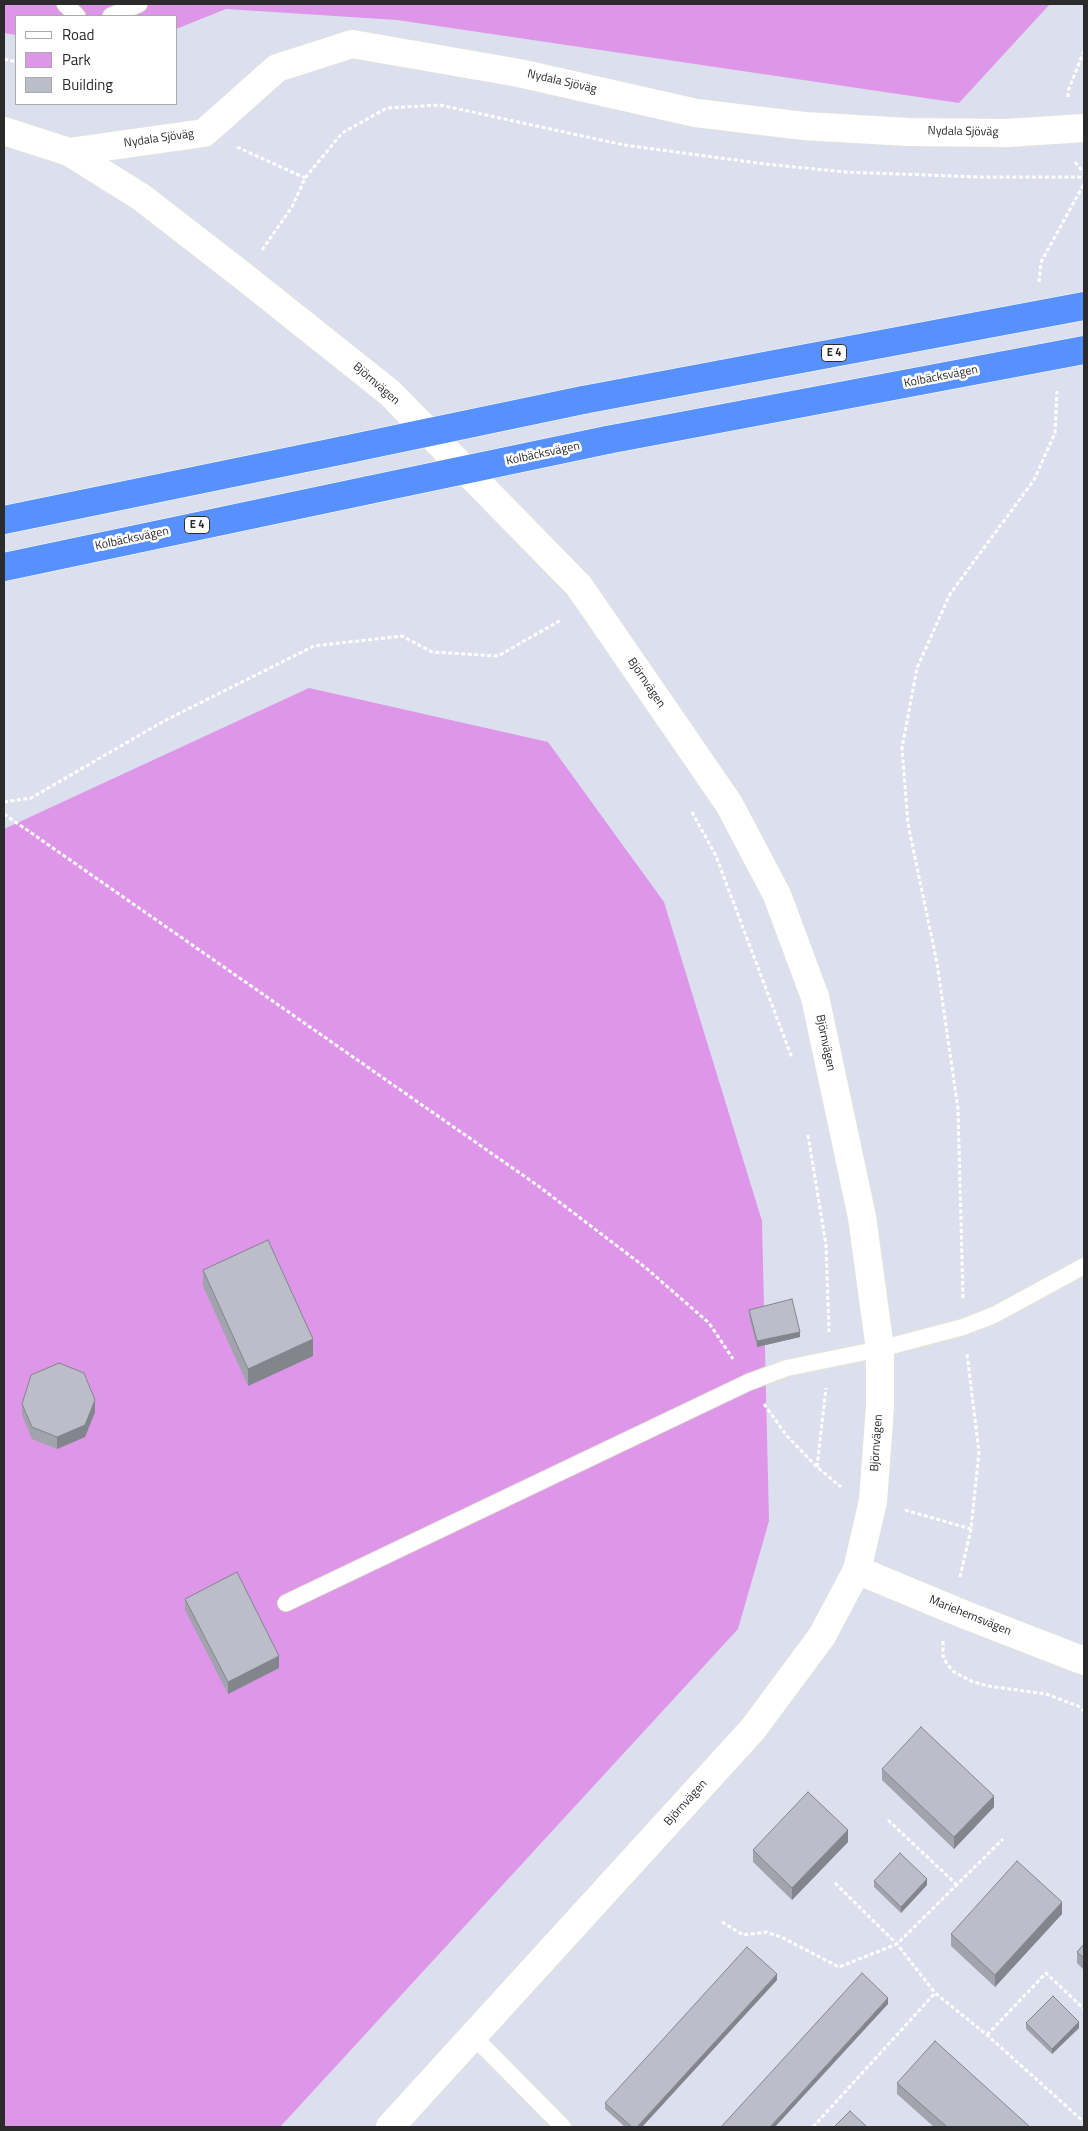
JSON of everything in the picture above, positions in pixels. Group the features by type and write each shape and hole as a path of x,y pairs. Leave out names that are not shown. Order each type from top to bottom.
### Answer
{"highway":[{"name":"E 4","path":"4,520 583,400 1084,306"},
{"name":"Kolbäcksvägen","path":"4,567 606,440 1084,350"}],"street":[{"name":"Nydala Sjöväg","path":"68,152 204,133 277,68 352,44 519,73 696,113 804,126 908,132 1007,133 1084,128"},
{"name":"Björnvägen","path":"4,131 68,152 141,197 243,276 390,393 579,586 723,796 777,896 815,997 862,1217 880,1349 880,1407 873,1501 857,1570 822,1636 753,1729 390,2127"},
{"name":"Mariehemsvägen","path":"857,1570 1084,1661"}],"lane":[{"path":"65,4 76,15"},
{"path":"113,15 138,4"},
{"path":"286,1603 749,1382 787,1368 880,1349 963,1327 994,1315 1084,1266"},
{"path":"474,2037 563,2127"}],"path":[{"path":"305,178 342,133 387,108 440,105 624,145 765,164 845,172 970,177 1084,177"},
{"path":"1038,291 1041,262 1084,184"},
{"path":"959,1582 972,1529 979,1452 963,1327 958,1109 938,963 908,824 902,748 917,668 950,594 1034,480 1054,433 1057,391"},
{"path":"4,802 31,798 164,721 314,646 402,636 432,652 498,656 561,620 567,627"},
{"path":"688,805 716,856 796,1067"},
{"path":"4,814 528,1180 646,1268 709,1323 787,1436 836,1485 873,1501 972,1529"},
{"path":"808,1133 826,1245 830,1359 817,1467"},
{"path":"950,1608 944,1637 943,1656 946,1664 954,1672 988,1686 1046,1694 1078,1706 1084,1711"},
{"path":"888,1820 957,1884"},
{"path":"722,1922 742,1935 766,1932 782,1937 839,1967 897,1944 1003,1840"},
{"path":"835,1883 897,1944 935,1993 987,2035 1084,2122"},
{"path":"987,2035 1046,1973 1084,2009"},
{"path":"813,2127 935,1993"}],"green space":[{"path":"4,4 1050,4 959,103 397,20 226,9 178,28 178,15 15,15 15,35 4,33"},
{"path":"309,688 548,742 664,902 762,1221 769,1521 738,1629 280,2127 4,2127 4,829"}],"building":[{"path":"268,1240 313,1339 248,1369 203,1270"},
{"path":"792,1299 800,1332 757,1341 749,1310"},
{"path":"59,1363 84,1373 95,1400 85,1425 57,1437 32,1427 22,1404 31,1375"},
{"path":"237,1572 279,1656 228,1682 185,1599"},
{"path":"921,1727 994,1796 954,1837 882,1769"},
{"path":"808,1792 848,1830 792,1888 753,1850"},
{"path":"900,1853 927,1879 901,1907 874,1881"},
{"path":"1017,1861 1062,1902 995,1975 951,1934"},
{"path":"1084,1944 1084,1958 1077,1952"},
{"path":"747,1947 777,1974 637,2127 632,2127 605,2103"},
{"path":"862,1973 888,1998 770,2127 721,2127"},
{"path":"1053,1996 1079,2022 1052,2049 1026,2023"},
{"path":"935,2041 1030,2127 947,2127 897,2083"},
{"path":"850,2111 867,2127 834,2127"}]}
